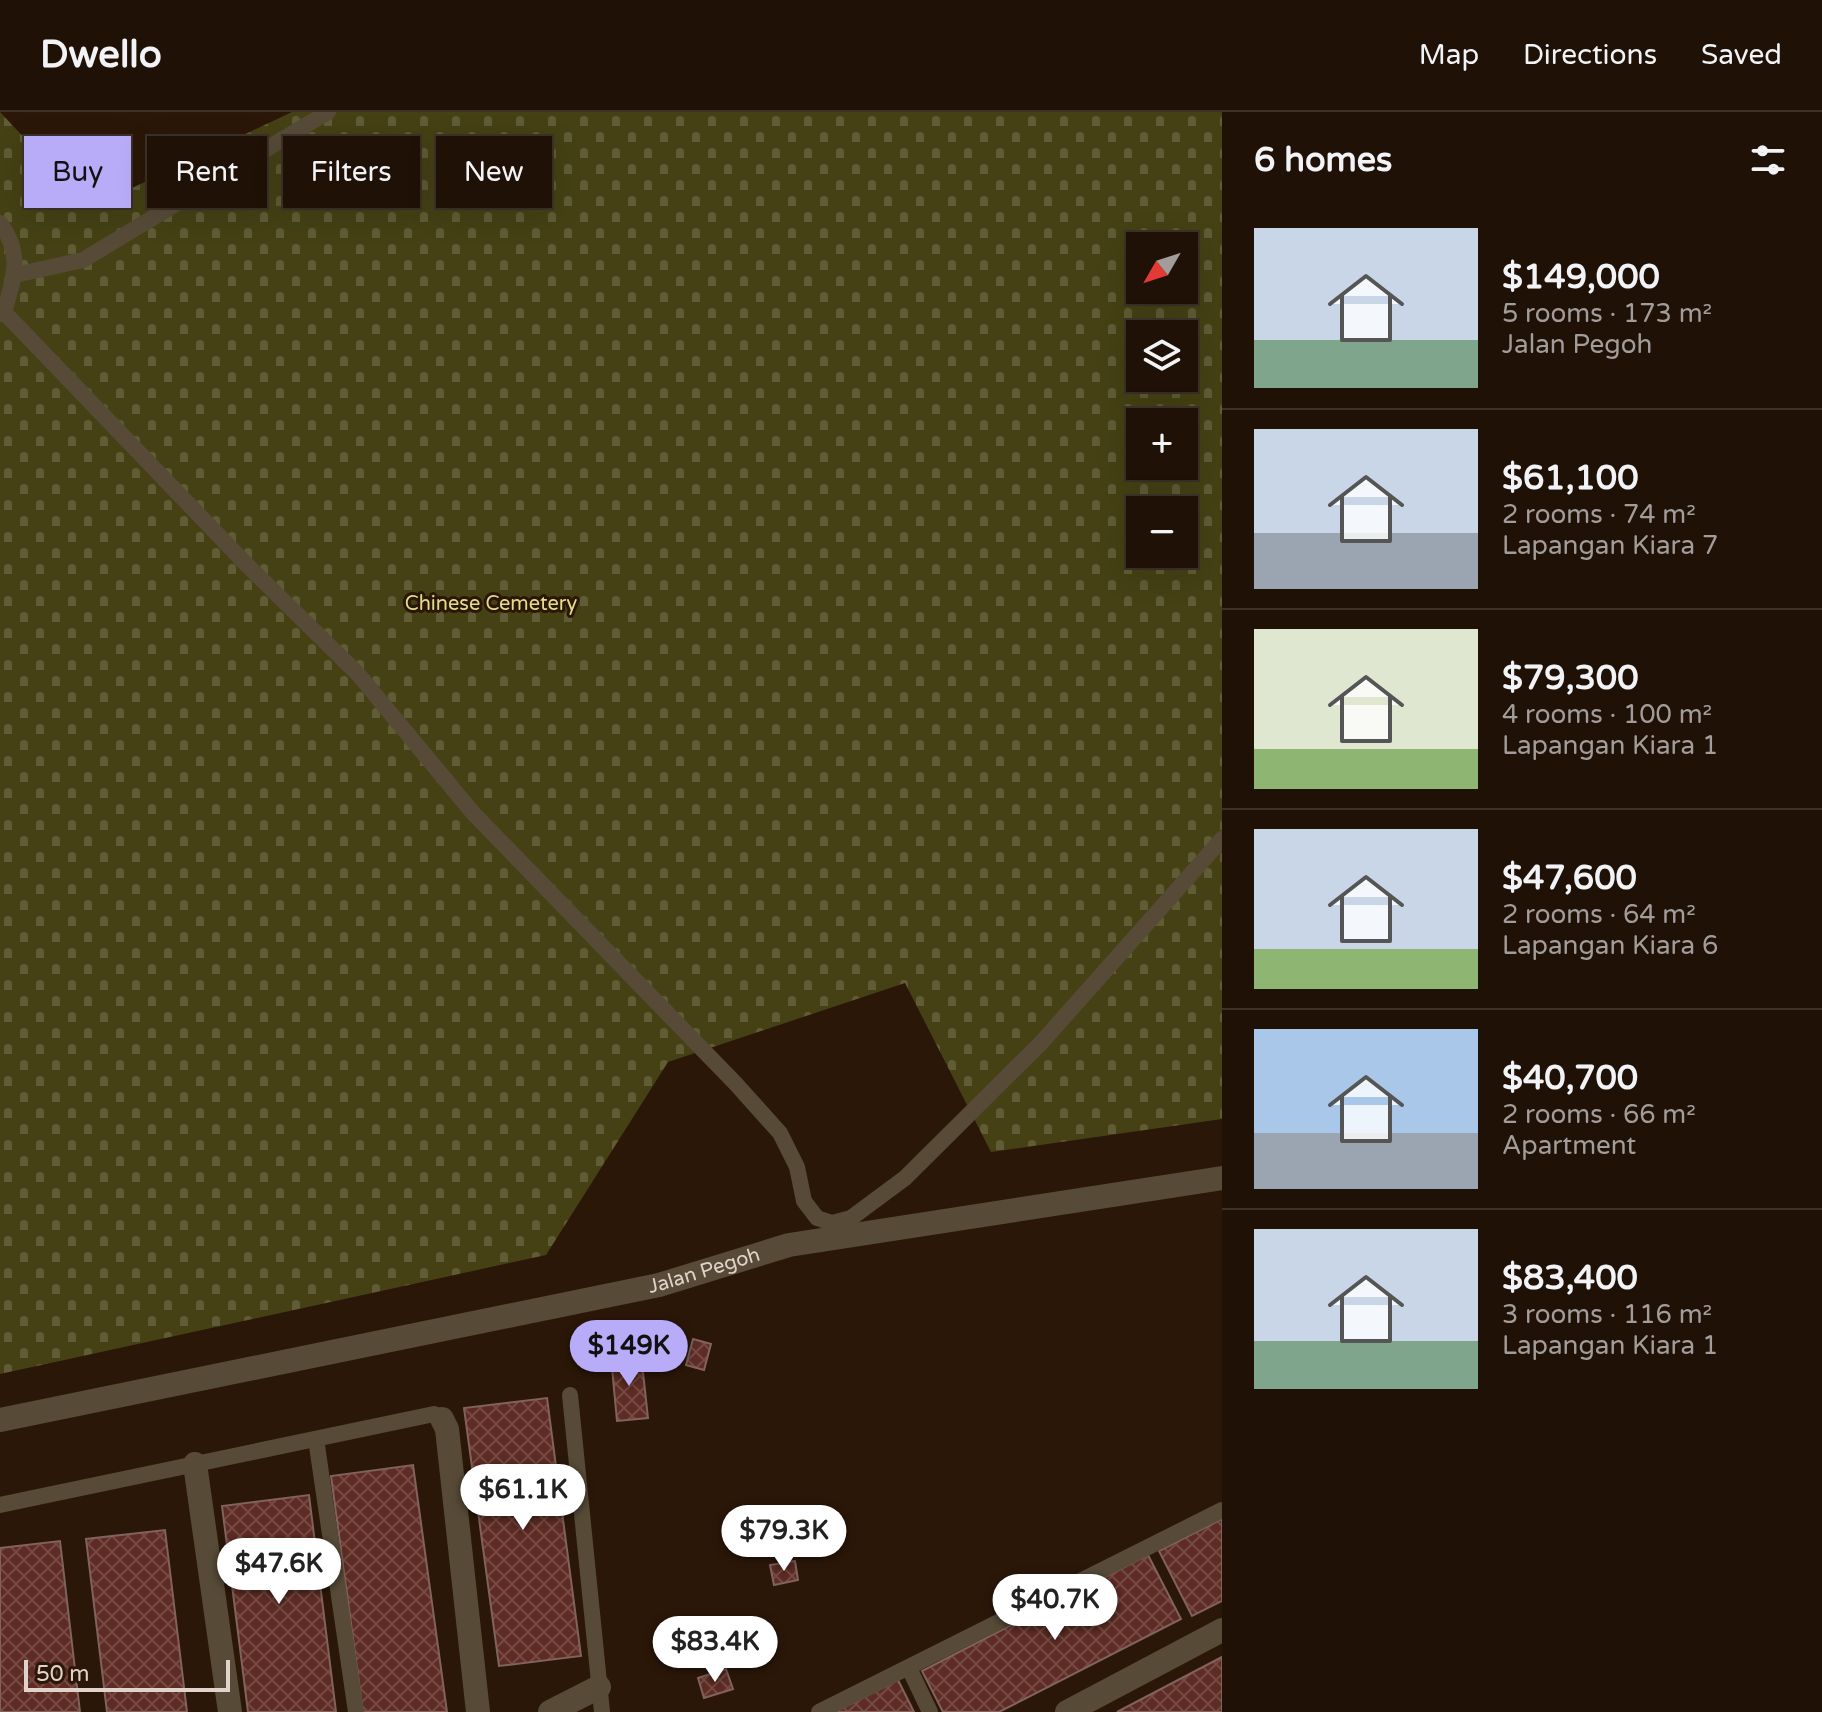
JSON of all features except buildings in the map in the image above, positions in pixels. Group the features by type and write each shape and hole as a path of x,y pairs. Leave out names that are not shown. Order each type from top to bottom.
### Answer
{"street":[{"name":"Jalan Pegoh","path":"0,1420 659,1285 789,1245 1222,1178"},
{"path":"442,1419 447,1429 478,1712"},
{"path":"195,1464 230,1712"},
{"path":"1076,1710 1222,1630"},
{"path":"550,1712 599,1687"}],"lane":[{"path":"15,275 83,260 328,112"},
{"path":"0,223 13,241 15,275 2,313 246,564 358,674 473,813 745,1094 780,1133 797,1167 804,1201 817,1218 832,1223 851,1218 905,1178 1041,1043 1222,839"},
{"path":"570,1395 602,1712"},
{"path":"0,1505 434,1414 442,1419"},
{"path":"316,1439 356,1712"},
{"path":"819,1712 1222,1510"},
{"path":"909,1668 930,1712"}],"green space":[{"name":"Chinese Cemetery","path":"0,112 24,138 24,208 131,208 131,189 147,181 147,208 267,208 267,136 242,136 292,112 1222,112 1222,1119 991,1152 905,983 668,1062 546,1255 0,1374"}]}
